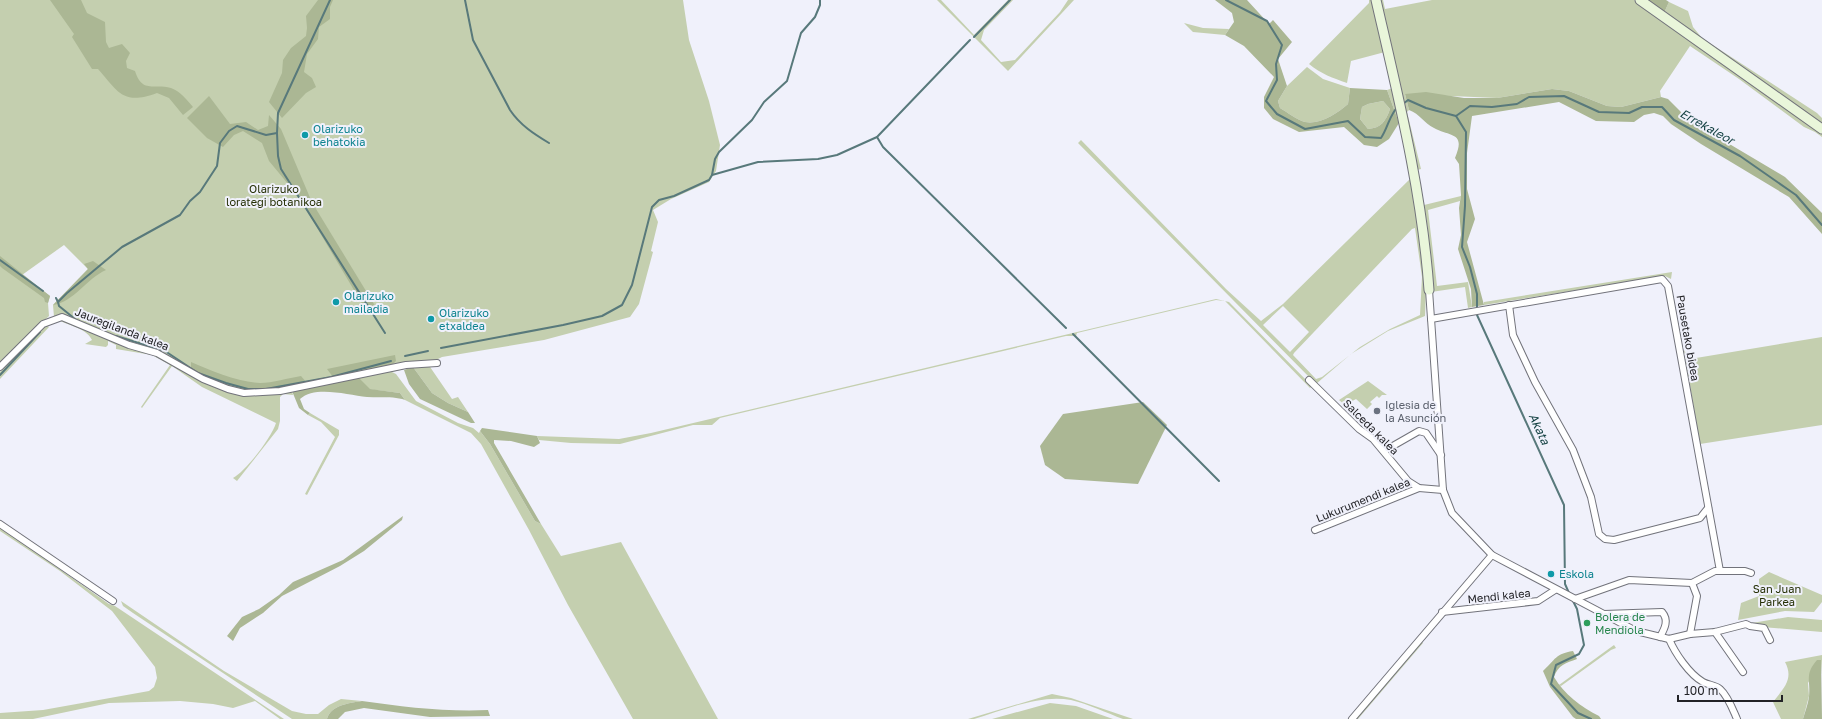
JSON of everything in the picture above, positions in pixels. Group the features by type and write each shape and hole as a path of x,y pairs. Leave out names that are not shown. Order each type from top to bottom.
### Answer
{"street":[{"path":"1376,0 1402,112 1422,213 1443,490 1452,513 1492,555 1555,590 1636,631 1669,639 1690,634 1715,632 1746,624 1764,628 1770,640"},
{"path":"1640,0 1822,129"},
{"name":"Pausetako bidea","path":"1431,319 1662,279 1668,286 1720,571"},
{"path":"1508,305 1512,335 1535,382 1573,450 1591,497 1599,534 1605,539 1614,540 1700,518 1708,508"},
{"name":"Jauregilanda kalea","path":"0,367 43,324 62,317 129,345 157,352 203,379 244,393 280,391 402,366 437,363"},
{"name":"Salceda kalea","path":"1309,380 1384,451 1408,482 1419,488"},
{"path":"1384,451 1419,431 1426,433 1441,456"},
{"path":"1419,488 1443,490"},
{"name":"Lukurumendi kalea","path":"1315,530 1419,488"},
{"path":"0,524 113,601"},
{"path":"1352,719 1492,555"},
{"path":"1575,599 1629,580 1692,583 1715,571 1745,571 1751,573"},
{"path":"1690,634 1697,596 1692,583"},
{"name":"Mendi kalea","path":"1442,612 1538,602 1555,590"},
{"path":"1604,614 1662,612 1665,616 1666,627 1660,637"},
{"path":"1715,632 1743,672"},
{"path":"1669,639 1673,649 1702,682 1720,689 1729,701 1737,719"}],"green space":[{"name":"Olarizuko lorategi botanikoa","path":"0,0 683,0 689,40 709,101 720,145 716,171 709,182 671,199 653,210 658,222 651,251 653,252 639,304 630,317 544,340 442,357 428,364 452,399 458,397 468,412 448,403 432,393 413,367 392,372 396,374 416,401 458,423 473,428 479,433 480,431 490,444 535,521 541,524 561,556 621,542 718,719 633,719 568,605 529,530 481,444 471,433 405,400 400,393 360,389 319,388 292,391 293,395 283,394 280,397 280,421 278,429 237,481 233,478 245,468 258,453 274,429 276,423 202,387 172,366 142,408 141,407 170,365 152,355 116,349 116,345 108,341 108,345 106,347 85,344 92,340 89,335 80,329 54,317 53,305 88,269 64,245 22,275 50,296 48,303 49,316 0,364"},
{"path":"50,0 81,0 87,13 105,22 106,42 109,48 122,44 130,53 126,61 127,68 135,71 141,83 150,86 174,89 193,107 183,115 169,98 157,93 136,98 128,97 116,90 98,69 92,69 72,37 74,34"},
{"path":"318,0 333,0 330,7 330,19 319,27 318,39 307,54 304,72 312,78 316,87 306,93 282,118 269,102 282,73 283,60 291,48 306,36 306,16"},
{"path":"937,0 941,0 974,35 1008,0 1013,0 984,30 981,40 1001,62 1015,60 1060,12 1068,0 1074,0 1008,71"},
{"path":"1215,0 1247,0 1269,24 1273,20 1292,42 1278,59 1287,86 1278,101 1280,108 1302,121 1317,122 1328,118 1348,104 1350,88 1387,90 1399,123 1389,139 1377,147 1364,145 1344,127 1299,132 1273,119 1264,108 1264,97 1274,77 1244,46 1225,35 1234,22 1232,13","holes":["1383,101 1390,109 1385,120 1376,127 1368,129 1360,119 1362,107 1368,104"]},
{"path":"1369,0 1373,0 1385,52 1351,61 1347,83 1323,73 1309,64 1369,3"},
{"path":"1379,0 1383,0 1385,9 1432,0 1634,0 1822,133 1822,137 1804,127 1739,79 1690,46 1660,91 1661,97 1621,107 1607,106 1569,91 1552,89 1497,98 1405,94 1409,110 1407,112 1421,169 1417,170"},
{"path":"1645,0 1666,0 1669,2 1664,13"},
{"path":"1669,2 1688,11 1693,27 1702,38 1817,113 1822,118 1822,126 1664,13"},
{"path":"1184,23 1203,28 1229,29 1225,35 1193,32"},
{"path":"1307,67 1323,79 1350,88 1348,104 1328,118 1317,122 1305,122 1299,120 1280,108 1278,101 1287,86"},
{"path":"1393,88 1414,183 1426,290 1425,316 1388,331 1352,354 1360,347 1390,329 1420,315 1422,277 1415,228 1412,229 1294,353 1293,355 1316,379 1322,377 1349,355 1316,384 1078,143 1081,140 1226,289 1261,321 1283,304 1410,179 1399,123 1387,90","holes":["1283,306 1309,332 1290,352 1263,325"]},
{"path":"1552,89 1569,91 1607,106 1621,107 1661,97 1668,99 1689,120 1785,177 1822,213 1822,234 1789,197 1701,144 1671,124 1663,116 1654,113 1644,115 1634,122 1596,121 1559,102 1472,116 1467,153 1467,189 1475,219 1467,242 1484,305 1472,307 1471,289 1458,249 1461,235 1459,208 1461,195 1459,164 1455,158 1459,144 1458,139 1431,126 1409,110 1405,94 1426,92 1464,98 1497,98"},
{"path":"209,96 230,124 246,122 258,130 268,126 269,115 281,129 311,200 303,202 269,161 262,143 243,131 234,135 223,147 207,138 187,118"},
{"path":"1383,101 1390,109 1387,117 1380,125 1368,129 1360,119 1362,107 1368,104"},
{"path":"1461,196 1460,201 1428,210 1437,286 1468,282 1472,307 1468,308 1465,287 1431,292 1428,230 1424,205"},
{"path":"313,204 377,309 367,312 304,206"},
{"path":"0,256 50,296 48,303 45,302 44,298 2,268 0,266"},
{"path":"93,261 106,270 92,279 67,300 53,305 88,269 84,264"},
{"path":"1672,272 1671,279 1665,276 1484,305 1484,302"},
{"path":"1216,299 1224,301 1216,300 1077,333 1076,336 1066,336 720,418 712,425 693,425 620,444 571,443 539,440 537,436 619,439 651,433"},
{"path":"1225,301 1229,302 1312,386 1310,388"},
{"path":"46,325 49,327 0,379 0,372"},
{"path":"1822,337 1822,425 1700,444 1684,350 1690,359"},
{"path":"395,355 396,361 392,365 333,377 327,369"},
{"path":"191,362 225,376 242,381 260,383 301,376 307,383 260,390 234,387 221,383 191,369"},
{"path":"413,367 432,393 448,403 468,412 475,423 471,423 420,399 409,384 404,370"},
{"path":"359,378 370,389 400,393 405,400 332,392 314,392 300,399 304,409 310,413 308,415 299,408 292,391"},
{"path":"1368,381 1387,395 1382,395 1379,398 1377,396 1370,402 1372,404 1367,409 1356,399 1345,405 1339,400"},
{"path":"1143,402 1167,425 1138,484 1065,479 1045,465 1040,446 1063,414"},
{"path":"310,413 339,430 339,435 307,495 305,494 335,437 321,422 308,415"},
{"path":"482,428 537,436 540,443 534,447 511,441 494,440 494,443 541,524 535,521 490,444 480,431"},
{"path":"403,516 402,520 364,551 340,566 282,596 263,613 240,628 233,641 227,636 242,617 259,609 279,595 293,582 343,560"},
{"path":"0,527 109,604 115,606 284,719 280,719 255,701 233,708 213,704 180,701 109,703 33,719 0,719 0,713 43,710 149,691 154,687 157,678 155,667 112,611 60,571 0,531"},
{"name":"San Juan Parkea","path":"1769,572 1822,595 1822,602 1814,612 1785,611 1738,620 1741,603 1759,596 1759,579"},
{"path":"121,601 224,671 292,711 306,714 318,714 329,705 341,699 362,701 346,704 336,708 329,714 327,719 292,719 133,613 123,606"},
{"path":"1788,617 1822,620 1822,632 1750,626 1752,623"},
{"path":"1421,641 1423,643 1358,719 1355,719"},
{"path":"1614,645 1616,648 1561,686 1559,685"},
{"path":"1573,651 1577,659 1560,667 1554,677 1574,700 1599,716 1601,719 1576,719 1573,717 1550,687 1543,671 1559,655"},
{"path":"1822,655 1822,675 1821,660 1808,683 1809,696 1803,719 1781,719 1773,702 1784,688 1788,678 1788,668 1785,662"},
{"path":"1817,660 1821,660 1822,719 1803,719 1809,697 1809,674"},
{"path":"1052,694 1071,698 1133,719 1123,719 1091,706 1071,700 1047,699 1010,707 974,719 968,719"},
{"path":"362,701 425,708 488,710 490,716 430,717 364,708 345,712 338,719 327,719 329,714 336,708 346,704"},
{"path":"1050,703 1076,706 1113,719 992,719"}],"waterway":[{"path":"277,133 278,113 330,0"},
{"path":"465,0 473,40 510,110 523,125 549,143"},
{"path":"441,348 563,325 602,316 622,305 632,285 652,207 659,200 674,196 709,180 712,175 715,159 719,152 752,120 764,102 787,81 801,33 815,17 820,5 820,0"},
{"path":"974,37 1010,0"},
{"name":"Errekaleor","path":"1226,0 1267,21 1282,45 1276,64 1277,80 1266,101 1277,114 1305,129 1348,121 1365,137 1381,138 1393,113 1398,107"},
{"path":"712,175 758,162 818,159 837,155 877,137 970,40"},
{"name":"Errekaleor","path":"1403,104 1408,100 1426,108 1456,116 1470,106 1492,107 1517,104 1529,97 1564,96 1599,112 1629,113 1642,107 1662,107 1674,120 1740,156 1796,195 1822,225"},
{"name":"Akata","path":"1456,116 1466,132 1465,206 1462,247 1470,267 1477,294 1477,315 1564,505 1565,584 1569,593"},
{"path":"56,298 58,302 122,247 180,215 190,201 200,192 217,166 220,143 229,131 237,126 266,135 277,133 278,156 281,169 385,333"},
{"path":"877,137 883,147 1066,328"},
{"path":"0,260 43,291"},
{"path":"58,302 59,306 75,319"},
{"path":"0,375 40,332"},
{"path":"1073,334 1219,481"},
{"path":"116,336 165,351 198,373 248,389 266,389 331,377 391,361"},
{"path":"405,356 428,351"},
{"name":"Akata","path":"1573,601 1577,609 1584,645 1579,654 1556,665 1551,684 1578,713 1591,719"}],"place":[{"name":"Olarizuko behatokia","path":"305,135"},
{"name":"Olarizuko mailadia","path":"336,302"},
{"name":"Olarizuko etxaldea","path":"431,319"},
{"name":"Iglesia de la Asunción","path":"1377,411"},
{"name":"Eskola","path":"1551,574"},
{"name":"Bolera de Mendiola","path":"1587,623"}]}
